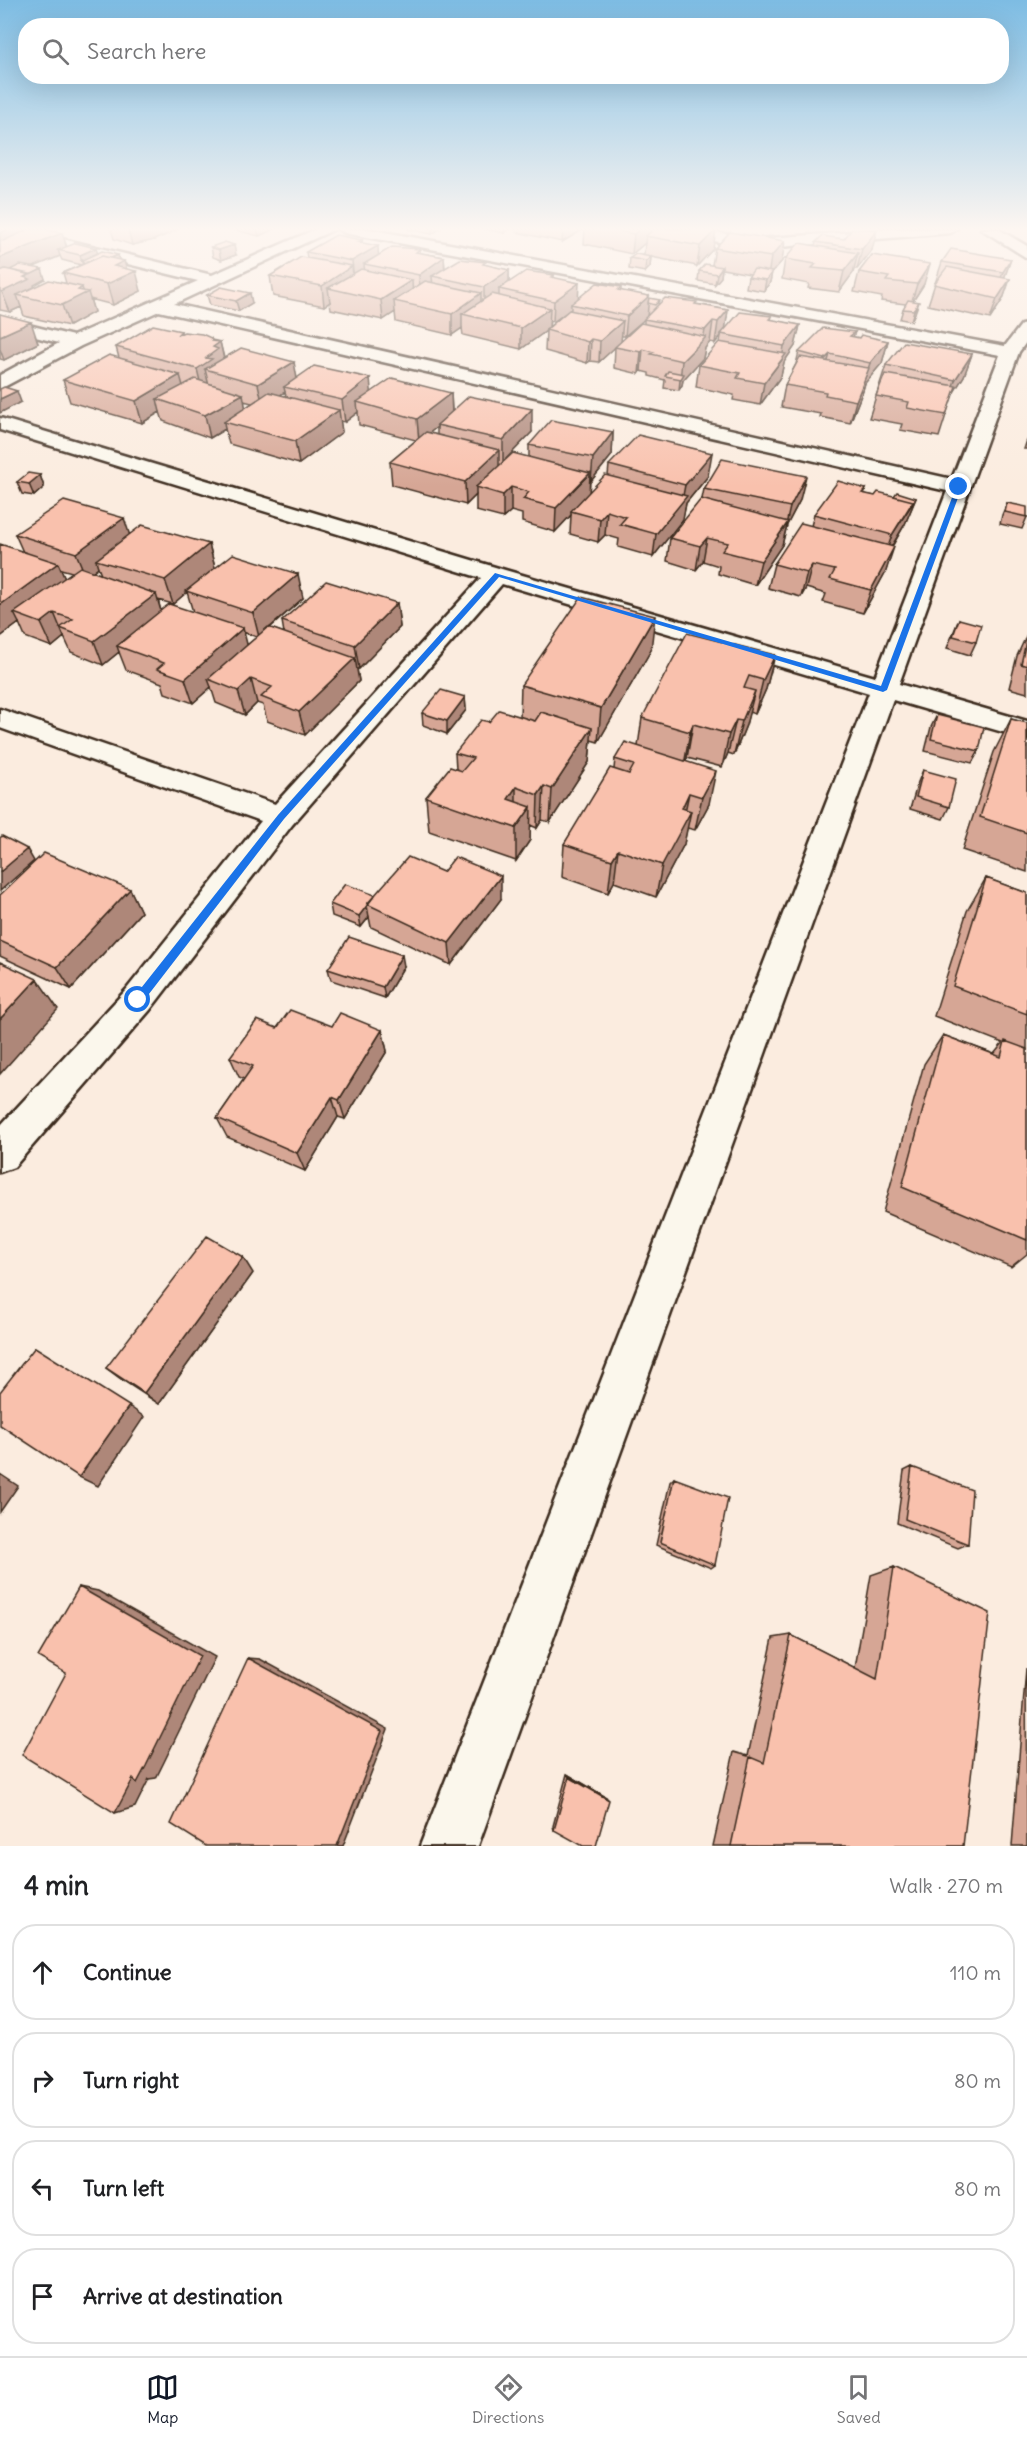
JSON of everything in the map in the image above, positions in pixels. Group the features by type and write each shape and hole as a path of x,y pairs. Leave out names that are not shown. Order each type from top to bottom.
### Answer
{"street":[{"path":"0,382 75,342 135,315"},
{"path":"202,315 959,487"},
{"path":"449,1846 959,487 1019,340 868,315"},
{"path":"0,322 75,342"},
{"path":"0,424 497,575 883,690 1027,730"},
{"path":"0,1154 138,1000 281,817 497,575"},
{"path":"0,718 281,817"}],"building":[{"path":"0,315 31,322 0,336"},
{"path":"467,315 540,315 521,328"},
{"path":"563,315 594,315 623,321 600,341 591,339 588,342 546,330"},
{"path":"648,315 724,315 718,322 713,321 705,330 644,319"},
{"path":"737,315 772,316 769,319 800,325 784,346 721,334"},
{"path":"641,323 706,337 682,361 651,354 654,352 643,349 641,352 615,347"},
{"path":"153,325 181,331 177,335 184,332 202,334 211,338 212,341 220,342 213,347 218,349 206,358 212,359 197,369 116,347"},
{"path":"823,328 855,332 850,336 859,338 861,335 888,341 870,363 830,354 825,359 799,352"},
{"path":"719,342 786,354 764,383 737,378 740,373 699,365"},
{"path":"904,342 972,354 955,380 886,365"},
{"path":"241,348 294,362 258,384 205,369"},
{"path":"109,355 180,375 136,401 63,380"},
{"path":"800,357 869,368 856,401 825,395 826,392 785,385"},
{"path":"314,366 370,378 342,400 284,387"},
{"path":"668,371 684,374 681,379 665,376"},
{"path":"885,374 956,386 946,415 907,408 909,402 876,396"},
{"path":"392,378 451,393 417,419 357,402"},
{"path":"195,379 243,394 205,415 157,399"},
{"path":"4,387 17,391 0,399 0,389"},
{"path":"269,392 339,410 295,441 224,422"},
{"path":"469,396 532,409 503,440 437,425"},
{"path":"551,420 613,432 593,458 529,445"},
{"path":"426,432 499,450 465,482 390,462"},
{"path":"638,435 712,453 685,485 609,465"},
{"path":"513,453 590,473 556,508 523,499 529,492 511,487 503,495 476,487"},
{"path":"722,459 806,476 790,507 704,489"},
{"path":"28,473 40,475 29,484 17,482"},
{"path":"605,475 687,496 656,534 620,524 626,517 607,511 600,519 571,511"},
{"path":"838,481 866,489 862,493 875,496 878,492 913,501 892,535 814,514"},
{"path":"897,492 916,498 913,503 913,501 894,496"},
{"path":"701,499 788,522 761,561 722,551 728,543 707,538 700,546 670,538"},
{"path":"64,501 124,518 76,553 15,534"},
{"path":"1007,503 1027,507 1027,517 1005,512"},
{"path":"801,523 894,547 871,590 830,579 835,570 812,565 807,573 774,564"},
{"path":"142,525 209,544 165,580 96,560"},
{"path":"0,544 58,563 0,605"},
{"path":"233,554 298,574 253,613 186,591"},
{"path":"80,567 156,594 94,641 60,628 73,619 54,613 41,623 14,613"},
{"path":"326,581 397,603 355,645 282,621"},
{"path":"581,597 655,616 601,708 521,685"},
{"path":"169,604 243,628 185,679 157,669 164,663 117,646"},
{"path":"959,619 981,625 976,642 953,636"},
{"path":"268,627 355,658 299,712 261,697 272,687 251,679 238,691 208,679"},
{"path":"687,633 775,655 763,680 749,676 744,688 755,691 742,721 736,720 729,734 693,724 690,732 642,718"},
{"path":"1027,637 1027,666 1021,664"},
{"path":"441,690 465,697 447,721 422,713"},
{"path":"499,710 535,721 541,712 592,728 552,789 544,786 538,795 516,787 508,799 531,807 516,828 426,797 450,767 462,771 473,758 455,753 481,720 489,722"},
{"path":"937,715 984,727 979,751 931,739"},
{"path":"1011,719 1027,723 1027,833 980,817"},
{"path":"625,742 716,771 702,797 689,793 682,808 691,811 662,865 618,850 612,860 564,844 610,768 629,774 634,765 615,759"},
{"path":"923,770 956,779 949,807 916,797"},
{"path":"2,836 27,849 0,872 0,838"},
{"path":"44,853 130,889 57,967 0,941 0,895"},
{"path":"408,857 443,872 455,857 501,876 449,943 367,904"},
{"path":"986,878 1027,893 1027,1014 953,986"},
{"path":"345,884 375,895 359,916 330,904"},
{"path":"349,937 402,955 383,987 328,969"},
{"path":"0,962 37,979 0,1019"},
{"path":"290,1010 332,1026 340,1013 382,1030 339,1100 332,1097 297,1153 217,1118 253,1066 230,1057 257,1020 277,1028"},
{"path":"943,1035 1001,1057 1005,1041 1027,1049 1027,1240 902,1187"},
{"path":"207,1236 243,1257 144,1393 106,1368"},
{"path":"35,1347 129,1406 79,1477 0,1425 0,1392"},
{"path":"912,1467 972,1490 968,1544 905,1519"},
{"path":"674,1478 728,1498 715,1565 660,1542"},
{"path":"894,1567 990,1613 963,1846 731,1846 750,1757 764,1763 791,1635 877,1679"},
{"path":"79,1587 200,1656 137,1783 133,1779 115,1813 22,1755 66,1673 38,1657"},
{"path":"248,1658 382,1731 337,1846 206,1846 171,1824"},
{"path":"569,1777 609,1800 596,1846 583,1846 554,1830"}],"route":[{"path":"138,1000 281,817 497,575 883,690 959,487"}]}
